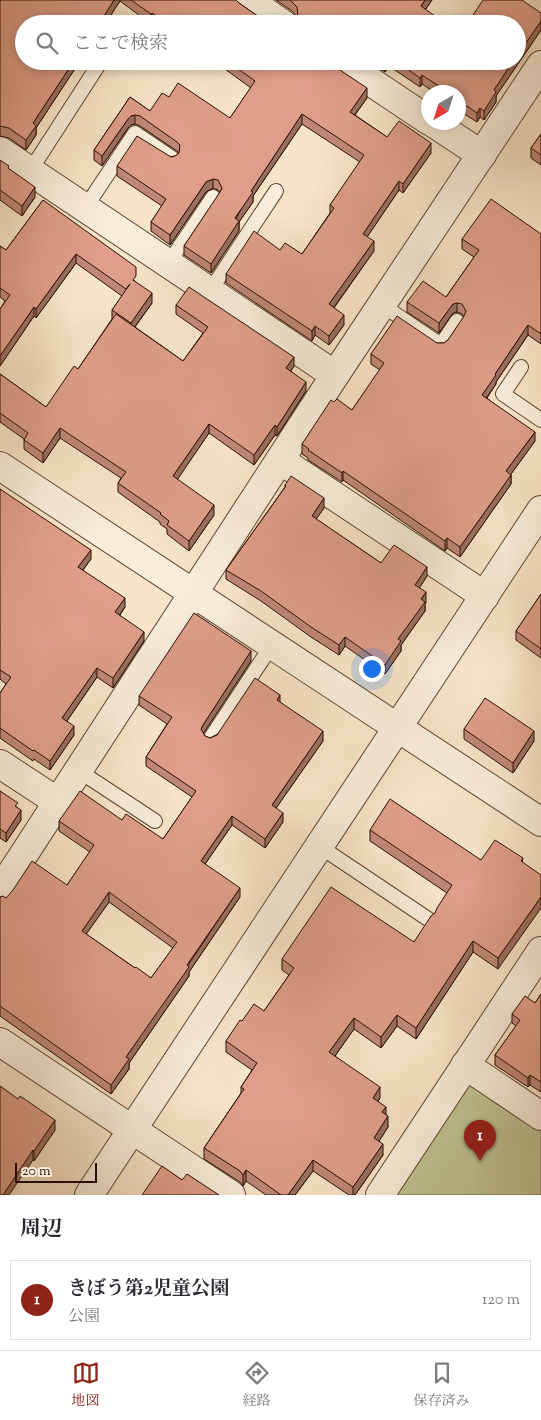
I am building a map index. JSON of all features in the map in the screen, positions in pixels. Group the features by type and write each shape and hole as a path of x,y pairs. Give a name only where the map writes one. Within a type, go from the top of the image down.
{"street":[{"path":"248,0 270,15"},
{"path":"0,891 335,375 541,65"},
{"path":"353,70 421,115"},
{"path":"444,130 482,155"},
{"path":"0,151 335,375"},
{"path":"280,460 485,596"},
{"path":"0,466 541,822"},
{"path":"89,1195 541,510"},
{"path":"0,764 58,802"},
{"path":"380,1195 541,951"},
{"path":"0,1042 231,1195"},
{"path":"465,1065 541,1116"}],"lane":[{"path":"30,171 95,70"},
{"path":"85,208 134,133 172,158"},
{"path":"210,291 276,191"},
{"path":"168,264 213,197"},
{"path":"382,305 440,345 457,321"},
{"path":"521,367 503,394 541,420"},
{"path":"210,739 272,645"},
{"path":"79,771 155,821"},
{"path":"320,846 428,919"}],"green space":[{"path":"472,1081 541,1126 541,1195 397,1195"}],"building":[{"path":"0,0 114,0 105,15 15,15 15,70 68,70 33,123 36,126 26,140 9,128 0,126"},
{"path":"131,0 236,0 256,15 155,15 152,13"},
{"path":"290,0 425,0 421,6 434,15 298,15 297,7"},
{"path":"483,0 522,0 541,13 541,21 526,43 526,15 473,15"},
{"path":"240,70 340,70 367,88 350,112 387,137 399,121 431,143 403,184 399,181 363,234 374,241 329,304 344,315 329,336 315,326 312,331 226,274 254,231 280,250 285,243 302,254 334,208 330,205 364,155 302,114 251,191 253,192 235,218 239,221 211,264 184,246 220,192 222,188 218,180 213,179 206,182 170,235 151,222 166,199 117,166 137,136 171,157 179,153 180,145 140,116 135,115 128,119 102,156 94,150 130,97 150,111 162,93 169,97 178,83 230,118 255,81"},
{"path":"409,70 507,70 494,90 496,92 484,111 480,108 477,113 466,105 466,85 437,85 422,75 420,78"},
{"path":"541,134 541,155 531,148"},
{"path":"0,160 35,187 22,206 0,190"},
{"path":"491,199 541,234 541,334 528,325 482,395 535,432 506,471 511,475 460,547 447,538 445,541 343,471 342,473 308,450 302,444 331,400 334,402 337,399 352,410 384,363 371,354 397,316 437,343 444,343 448,340 466,311 462,304 453,304 439,323 407,302 423,281 446,297 479,250 462,239"},
{"path":"43,200 136,267 136,276 133,280 152,293 131,323 112,310 130,284 126,289 76,254 36,309 34,307 0,356 0,309 10,295 0,288 0,246 6,250"},
{"path":"189,287 294,357 286,368 306,382 277,427 275,425 254,455 209,424 173,476 214,505 189,541 167,525 169,521 161,513 118,483 126,472 60,428 43,453 24,440 28,433 0,413 0,374 46,407 74,366 78,369 116,314 183,361 208,327 176,305"},
{"path":"291,476 324,498 312,516 381,563 394,545 427,567 415,585 426,592 421,599 425,602 398,639 401,641 385,665 345,637 339,645 261,591 226,570 286,486"},
{"path":"0,489 91,550 78,567 125,598 115,612 144,632 113,678 97,668 62,718 74,726 50,761 0,728 0,693 11,677 0,670"},
{"path":"541,594 541,649 516,631"},
{"path":"194,613 251,651 203,725 201,729 205,736 210,738 217,735 255,678 280,695 277,700 323,731 272,805 283,813 265,839 232,816 201,861 240,888 187,965 189,967 126,1057 129,1059 111,1085 0,1006 0,897 6,898 32,861 67,885 94,845 59,821 80,791 122,820 126,814 163,839 196,791 146,757 172,717 139,696","holes":["109,892 177,942 151,978 82,931"]},
{"path":"485,698 534,731 513,763 464,729"},
{"path":"0,791 18,803 15,806 21,810 6,833 0,829"},
{"path":"390,799 481,860 495,840 523,858 521,861 541,875 541,897 498,958 473,941 416,1028 397,1015 381,1037 354,1018 329,1052 380,1087 373,1098 386,1107 382,1112 388,1116 374,1138 383,1144 353,1187 313,1160 288,1195 281,1195 246,1170 243,1175 240,1171 204,1148 244,1089 241,1087 257,1063 226,1041 240,1020 242,1021 254,1004 264,1011 294,968 282,959 331,887 414,942 435,913 452,885 370,830"},
{"path":"541,994 541,1082 530,1075 528,1078 495,1055 520,1020 512,1014 525,996 535,1003"},
{"path":"0,1086 18,1099 20,1096 55,1120 3,1195 0,1195"},
{"path":"162,1166 182,1180 187,1174 219,1195 142,1195"}],"place":[{"name":"きぼう第2児童公園","path":"480,1161"}]}
